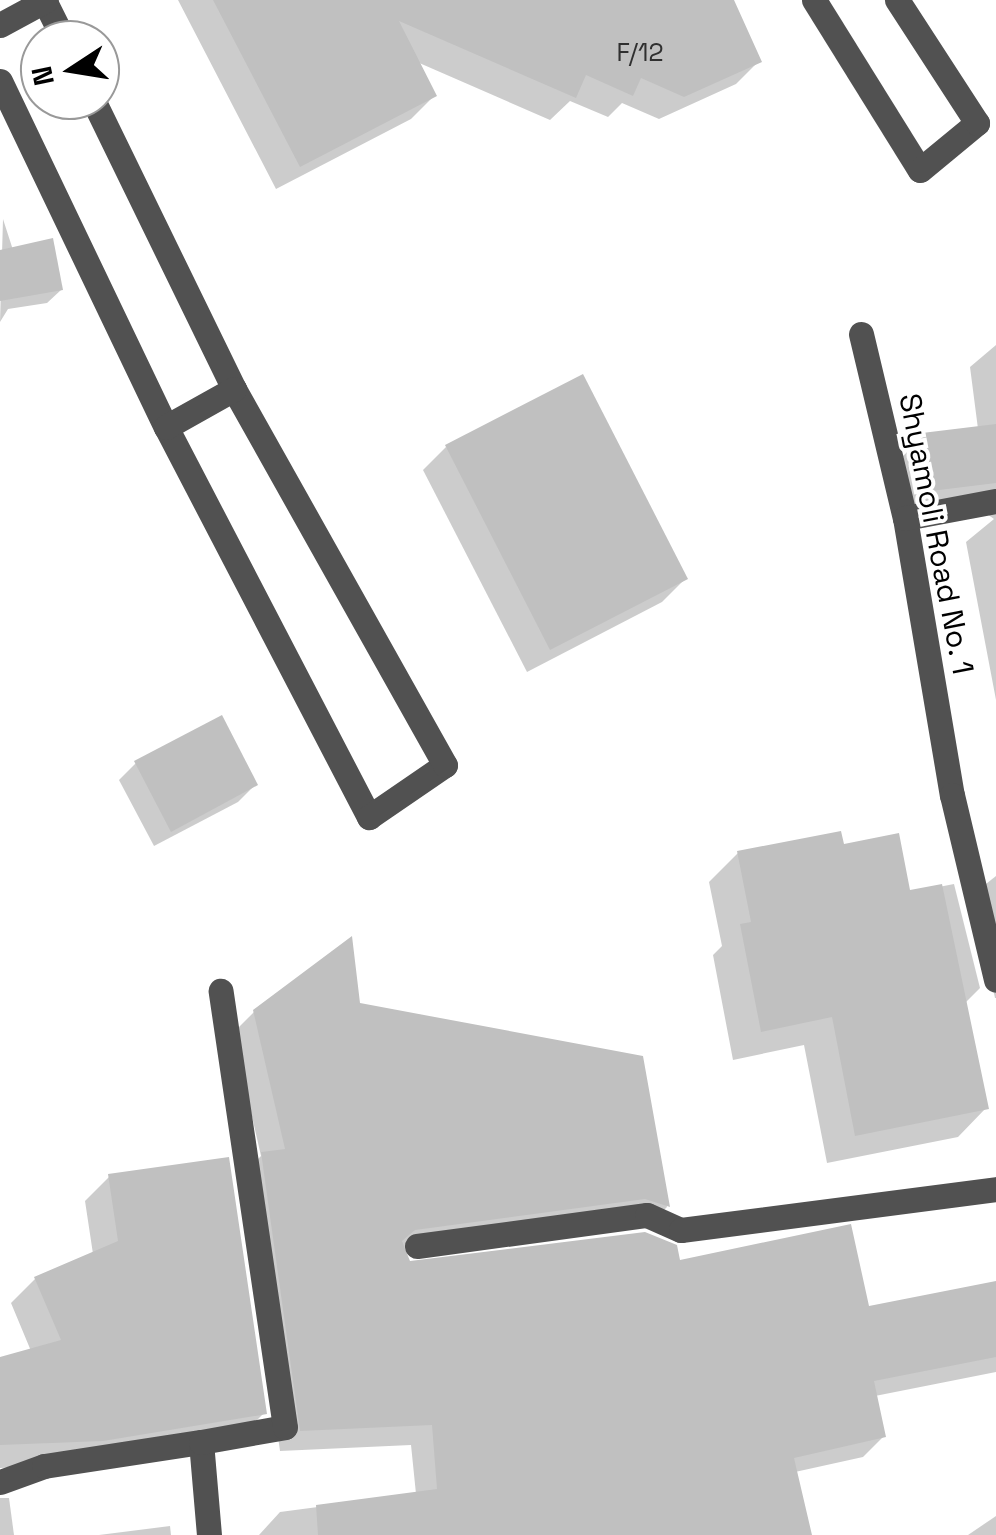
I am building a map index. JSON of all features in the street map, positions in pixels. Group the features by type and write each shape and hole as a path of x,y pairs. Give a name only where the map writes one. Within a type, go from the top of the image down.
{"street":[{"path":"0,25 45,0"},
{"path":"814,0 920,170 977,123 897,0"},
{"path":"0,80 166,427 369,816 445,765 234,389 103,120"},
{"name":"Shyamoli Road No. 1","path":"861,334 905,518 952,795 996,980"},
{"path":"166,427 234,389"},
{"path":"905,518 996,501"},
{"path":"0,1482 44,1466 284,1426 221,990"},
{"path":"418,1246 647,1215 680,1230 996,1190"},
{"path":"201,1442 209,1535"}],"building":[{"path":"213,0 734,0 762,62 684,97 641,78 633,96 586,75 576,98 399,21 437,96 300,167"},
{"path":"53,238 63,290 0,301 0,250"},
{"path":"583,374 688,579 550,650 445,445"},
{"path":"996,424 996,483 931,491 922,433"},
{"path":"222,715 258,785 171,832 134,761"},
{"path":"841,831 844,844 899,833 910,890 942,884 989,1109 855,1136 832,1017 761,1032 740,924 751,922 737,851"},
{"path":"352,936 360,1003 643,1056 670,1207 645,1199 415,1230 402,1241 410,1261 645,1232 677,1245 680,1260 851,1224 869,1306 996,1281 996,1357 874,1381 886,1437 794,1458 812,1535 318,1535 316,1505 437,1489 432,1425 300,1431 261,1152 285,1149 253,1010"},
{"path":"229,1157 267,1414 103,1441 0,1445 0,1357 61,1340 34,1277 118,1241 108,1174"}]}
